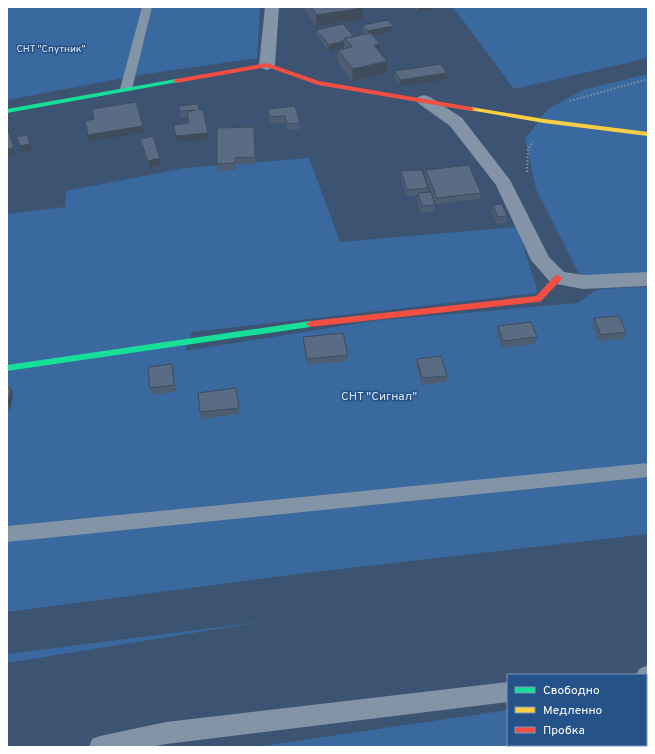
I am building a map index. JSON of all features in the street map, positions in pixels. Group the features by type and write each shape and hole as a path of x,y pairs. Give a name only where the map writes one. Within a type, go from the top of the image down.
{"street":[{"path":"267,64 272,7"},
{"path":"7,111 267,64 318,83 544,121 648,134"},
{"path":"424,100 456,122 504,184 541,260 558,278 583,282 648,279"},
{"path":"7,368 213,337 348,319 538,299 558,278"}],"lane":[{"path":"126,89 147,7"},
{"path":"7,534 648,470"},
{"path":"100,747 166,733 507,692"}],"path":[{"path":"526,177 528,150 544,121 571,100 648,79"}],"green space":[{"name":"СНТ \"Спутник\"","path":"7,7 260,7 257,58 139,75 7,100"},
{"path":"453,7 648,7 648,58 514,89"},
{"path":"648,74 648,277 583,282 536,189 525,139 548,109 583,90"},
{"name":"СНТ \"Сигнал\"","path":"309,158 340,242 517,227 537,293 192,332 185,351 372,321 577,303 598,289 648,287 648,534 305,573 7,612 7,214 65,207 66,191 185,168"},
{"path":"267,621 7,663 7,654"},
{"path":"648,689 648,747 255,747 507,710 507,746 647,746"}],"building":[{"path":"311,7 363,7 363,8 316,15"},
{"path":"388,20 393,26 368,31 363,25"},
{"path":"343,24 354,37 345,38 344,41 329,45 316,30"},
{"path":"371,33 380,44 374,45 387,61 353,69 338,50 352,47 345,38"},
{"path":"441,64 447,73 400,80 395,71"},
{"path":"136,102 143,126 88,135 85,121 94,119 92,109"},
{"path":"198,104 199,110 203,110 208,133 176,136 173,125 189,123 187,112 196,110 179,111 179,106"},
{"path":"295,106 300,123 287,124 285,116 270,117 268,109"},
{"path":"7,127 14,148 7,149"},
{"path":"254,127 255,157 235,158 235,163 217,164 217,128"},
{"path":"27,135 30,144 20,146 17,137"},
{"path":"153,136 160,158 148,161 140,139"},
{"path":"469,165 481,193 437,198 426,170"},
{"path":"422,170 428,188 407,190 401,171"},
{"path":"431,192 435,205 422,206 418,193"},
{"path":"502,204 507,216 498,217 493,205"},
{"path":"619,316 626,332 601,335 594,318"},
{"path":"531,322 537,337 503,341 498,326"},
{"path":"343,333 348,355 307,359 303,337"},
{"path":"441,356 447,376 422,378 417,359"},
{"path":"172,364 174,385 150,388 148,367"},
{"path":"7,388 11,388 8,404 7,404"},
{"path":"236,388 239,408 200,412 198,393"}],"traffic: fast":[{"path":"7,111 176,81"},
{"path":"7,368 310,324"}],"traffic: slow":[{"path":"471,109 544,121 648,134"}],"traffic: jam":[{"path":"176,81 267,65 318,83 471,109"},
{"path":"310,324 538,299 558,278"}]}
